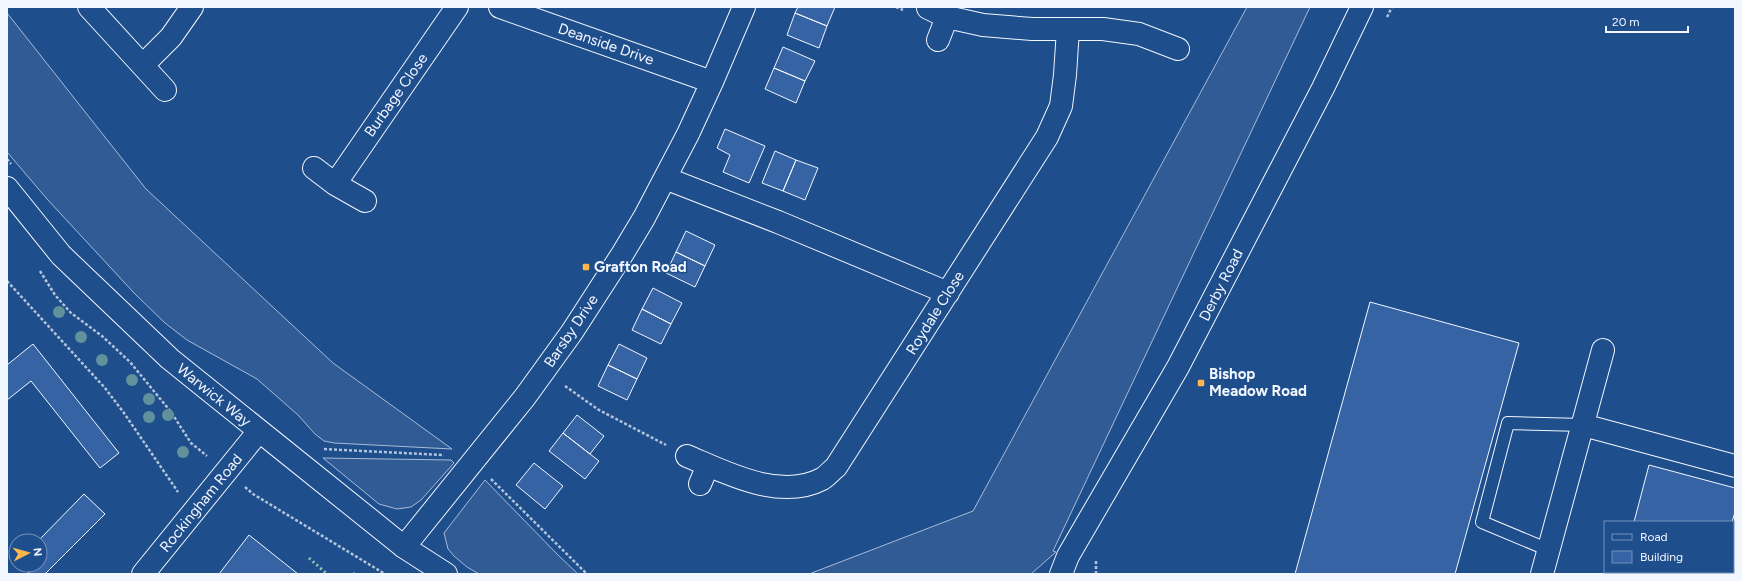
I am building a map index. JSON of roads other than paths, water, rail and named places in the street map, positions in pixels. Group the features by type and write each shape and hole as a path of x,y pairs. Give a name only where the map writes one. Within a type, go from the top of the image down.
{"main road":[{"path":"89,7 165,90"},
{"path":"142,65 171,37 192,7"},
{"name":"Burbage Close","path":"335,184 457,7"},
{"name":"Deanside Drive","path":"500,7 712,82"},
{"name":"Barsby Drive","path":"404,547 543,372 619,259 665,178 712,82 744,7"},
{"name":"Derby Road","path":"1046,574 1064,565 1178,367 1323,88 1362,7"},
{"path":"938,40 937,13 983,25 1103,29 1138,34 1178,49"},
{"name":"Roydale Close","path":"687,456 704,475 783,488 800,486 823,478 836,467 1047,137 1061,106 1065,76 1068,29"},
{"path":"314,168 335,184 365,200"},
{"path":"665,178 833,244 948,293"},
{"name":"Warwick Way","path":"7,188 61,255 170,359 433,571"},
{"path":"1542,574 1603,350"},
{"path":"1583,425 1735,466"},
{"name":"Rockingham Road","path":"142,574 258,431"}],"lane":[{"path":"1549,550 1482,522 1508,424 1583,425"}],"place":[{"name":"Grafton Road","path":"586,267"},
{"name":"Bishop Meadow Road","path":"1201,383"}]}
